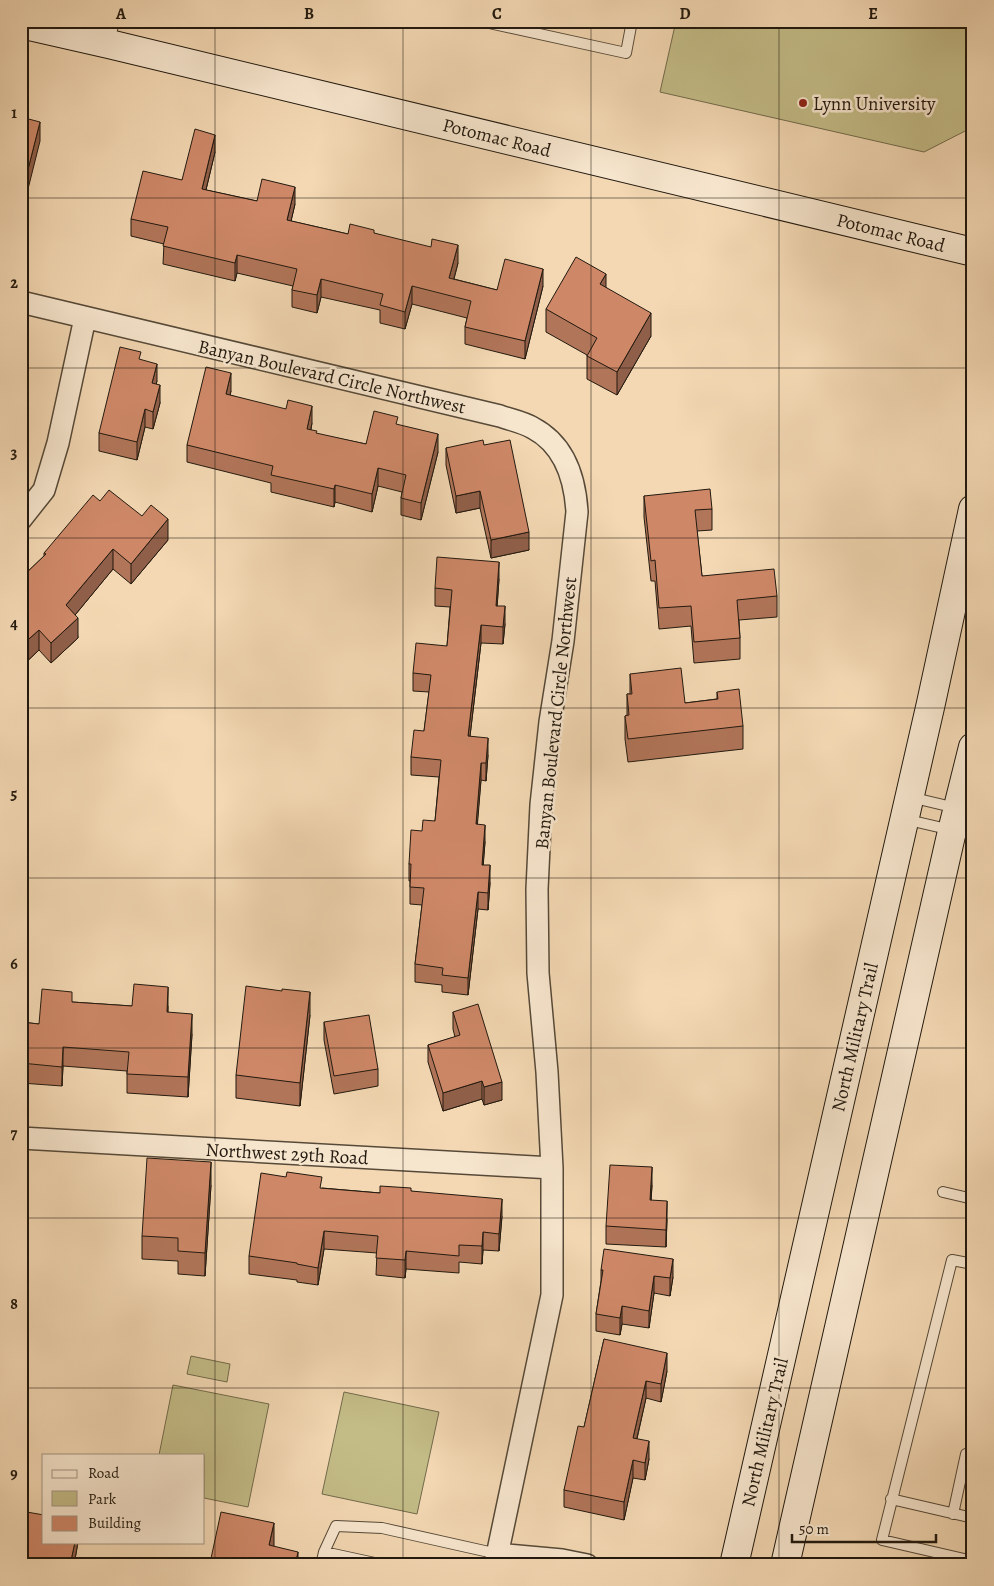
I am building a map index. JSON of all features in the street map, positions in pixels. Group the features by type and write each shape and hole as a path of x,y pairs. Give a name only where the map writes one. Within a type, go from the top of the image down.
{"main road":[{"name":"Potomac Road","path":"21,24 79,33 112,33 973,252"},
{"name":"North Military Trail","path":"734,1565 931,703 973,510"},
{"path":"785,1565 964,821 973,747"}],"street":[{"name":"Banyan Boulevard Circle Northwest","path":"21,302 500,416 532,427 549,439 564,458 571,472 576,492 577,512 546,760 538,889 538,973 548,1072 552,1168 552,1295 497,1559"},
{"path":"21,519 44,490 58,444 85,318"},
{"name":"Northwest 29th Road","path":"21,1138 552,1168"},
{"path":"497,1559 562,1560 587,1565"}],"lane":[{"path":"480,21 626,52 632,21"},
{"path":"906,808 964,821"},
{"path":"906,808 964,821"},
{"path":"943,1192 973,1199"},
{"path":"973,1264 952,1260 882,1540 973,1561"},
{"path":"954,1514 966,1454"},
{"path":"892,1499 973,1518"},
{"path":"320,1565 336,1526 382,1528 497,1559"},
{"path":"324,1552 384,1565"}],"green space":[{"path":"676,21 973,21 973,127 924,152 660,92"},
{"path":"191,1356 230,1364 227,1382 187,1374"},
{"path":"173,1385 269,1404 248,1507 205,1498 205,1454 159,1454"},
{"path":"344,1392 439,1412 417,1514 322,1494"}],"building":[{"path":"21,117 40,122 21,197"},
{"path":"195,129 215,135 202,189 257,201 262,179 295,187 287,220 348,234 350,224 374,230 374,233 431,247 432,239 458,245 449,278 497,290 505,259 543,269 525,341 465,327 471,301 412,286 405,312 380,305 383,294 321,279 317,295 292,290 297,269 237,255 235,263 163,246 168,227 131,219 143,171 182,180"},
{"path":"576,257 606,274 600,284 651,313 617,372 587,356 597,338 546,309"},
{"path":"120,347 141,352 139,359 157,364 152,383 160,385 153,412 145,409 137,442 99,433"},
{"path":"21,354 28,356 21,385"},
{"path":"206,367 231,373 226,394 286,409 288,400 312,406 307,429 317,431 316,433 366,444 374,411 398,417 396,424 438,434 421,503 401,498 406,475 378,468 372,494 335,485 334,489 271,475 273,466 187,445"},
{"path":"483,440 484,445 510,440 529,532 491,540 480,491 456,496 446,448"},
{"path":"710,489 712,509 695,510 702,576 774,569 777,596 737,600 740,638 694,642 691,606 659,608 655,560 651,561 644,496"},
{"path":"109,490 142,516 151,505 168,519 131,564 113,549 66,605 78,618 51,643 39,630 21,646 21,578 46,554 44,553 93,495 100,501"},
{"path":"437,557 499,562 496,606 505,606 503,627 481,625 468,736 488,738 486,763 481,763 476,824 485,825 482,865 490,865 488,893 478,892 468,978 442,975 443,968 415,964 424,888 410,887 411,830 422,831 423,820 435,821 441,760 411,757 414,730 424,731 431,675 413,673 416,643 447,646 452,590 435,588"},
{"path":"681,668 685,703 718,699 717,692 739,689 743,726 628,739 625,716 629,715 627,694 632,694 630,674"},
{"path":"134,984 168,987 167,1012 192,1014 188,1077 127,1074 129,1052 63,1047 62,1067 21,1063 21,1022 39,1024 42,989 72,992 72,1002 132,1006"},
{"path":"246,986 282,991 282,989 310,992 300,1083 236,1075"},
{"path":"478,1004 502,1082 484,1087 482,1081 443,1093 428,1045 460,1035 453,1012"},
{"path":"369,1015 378,1069 334,1076 324,1022"},
{"path":"147,1158 211,1162 205,1253 178,1251 178,1238 142,1236"},
{"path":"610,1165 652,1167 650,1200 667,1201 666,1230 606,1226"},
{"path":"287,1172 322,1177 320,1188 380,1193 380,1186 411,1188 411,1191 502,1199 499,1234 483,1232 482,1246 459,1245 459,1256 406,1251 405,1260 376,1258 378,1236 324,1231 318,1268 249,1256 261,1173 286,1177"},
{"path":"604,1249 673,1259 670,1278 654,1276 649,1311 622,1306 620,1318 596,1314 603,1270 601,1270"},
{"path":"604,1339 667,1353 661,1384 646,1381 633,1438 649,1441 645,1463 633,1460 624,1502 564,1490 578,1426 584,1427"},
{"path":"21,1511 42,1515 42,1544 75,1544 70,1565 41,1565 21,1561"},
{"path":"221,1512 274,1523 269,1545 298,1552 295,1565 201,1565 202,1562 210,1563"}],"place":[{"name":"Lynn University","path":"803,103"}]}
